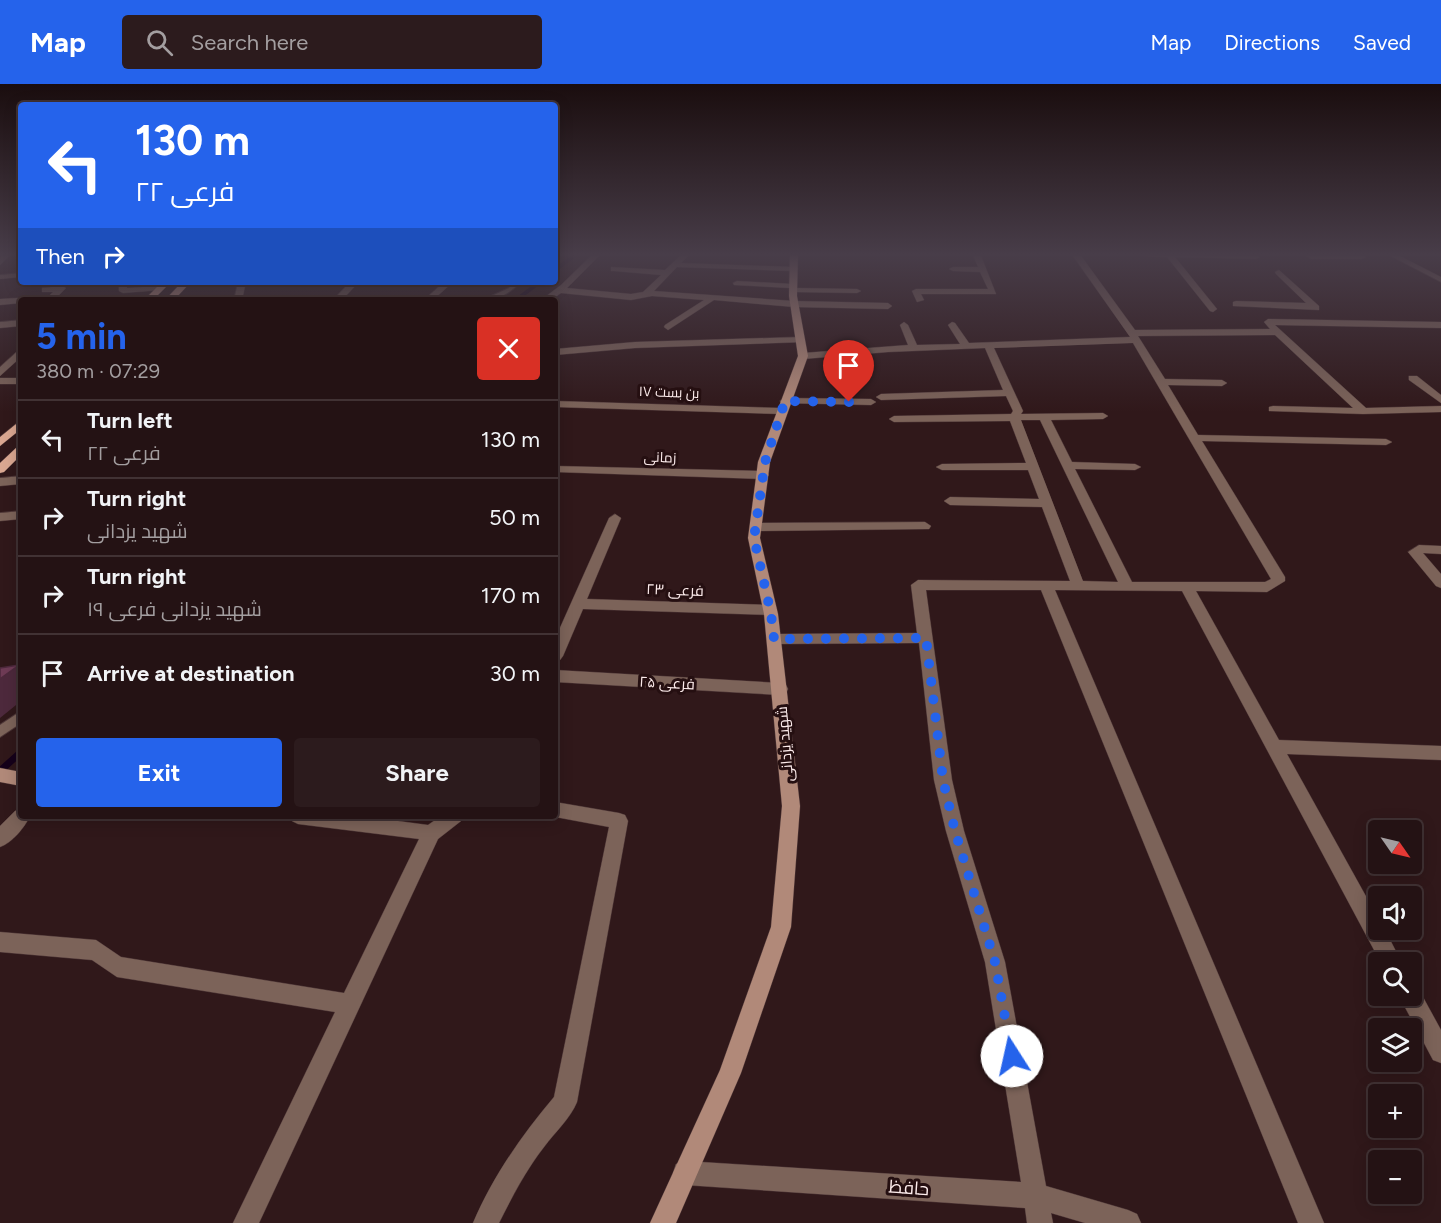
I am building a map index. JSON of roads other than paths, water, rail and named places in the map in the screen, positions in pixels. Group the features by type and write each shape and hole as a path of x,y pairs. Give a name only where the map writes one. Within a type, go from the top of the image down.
{"main road":[{"path":"0,443 18,426"},
{"path":"0,470 18,452"}],"street":[{"path":"668,327 699,306"},
{"path":"797,306 802,348"},
{"path":"1040,1223 995,962 955,831 943,780 918,585 1268,587 1278,581 1278,576 1196,438 1112,306"},
{"path":"1314,306 1330,322"},
{"path":"1,325 9,316"},
{"path":"1363,411 1268,322 1441,324"},
{"path":"1,325 18,323"},
{"path":"904,325 914,348"},
{"path":"952,325 966,345"},
{"path":"558,352 635,345 914,348 1277,332"},
{"path":"988,345 1018,411 1014,417"},
{"name":"شهید یزدانی","path":"663,1223 730,1073 781,927 791,806 770,610 754,538 765,462 802,348"},
{"path":"0,372 18,354"},
{"path":"1413,378 1441,400"},
{"path":"0,381 18,381"},
{"path":"1160,382 1222,383"},
{"name":"بن بست ۱۷","path":"558,404 783,406 1010,393"},
{"path":"1273,409 1363,411 1441,409"},
{"path":"894,419 1103,416"},
{"path":"1014,417 1078,585"},
{"path":"1044,417 1127,586"},
{"path":"1196,438 1386,442"},
{"path":"1068,465 1135,467"},
{"path":"942,467 1033,466"},
{"name":"زمانی","path":"558,469 763,475"},
{"path":"0,482 18,480"},
{"path":"950,501 1047,503"},
{"path":"0,517 18,515"},
{"path":"558,646 579,604 615,518"},
{"path":"756,527 925,526"},
{"path":"1441,550 1419,549 1415,552 1441,583"},
{"path":"1046,586 1311,1223"},
{"path":"1187,587 1386,952"},
{"name":"فرعی ۲۳","path":"579,604 770,610"},
{"path":"774,639 926,638"},
{"name":"فرعی ۲۵","path":"558,676 780,689"},
{"path":"1275,747 1441,753"},
{"path":"486,1223 505,1185 534,1140 565,1102 619,821 558,811"},
{"path":"0,839 18,819"},
{"path":"323,819 431,832"},
{"path":"246,1223 431,832 450,819"},
{"path":"0,942 96,950 117,967 349,1004"},
{"path":"1416,1006 1441,1052"},
{"name":"حافظ","path":"685,1173 1037,1196 1128,1223"}],"lane":[{"path":"0,732 18,718"}],"waterway":[{"path":"0,771 18,755"}]}
